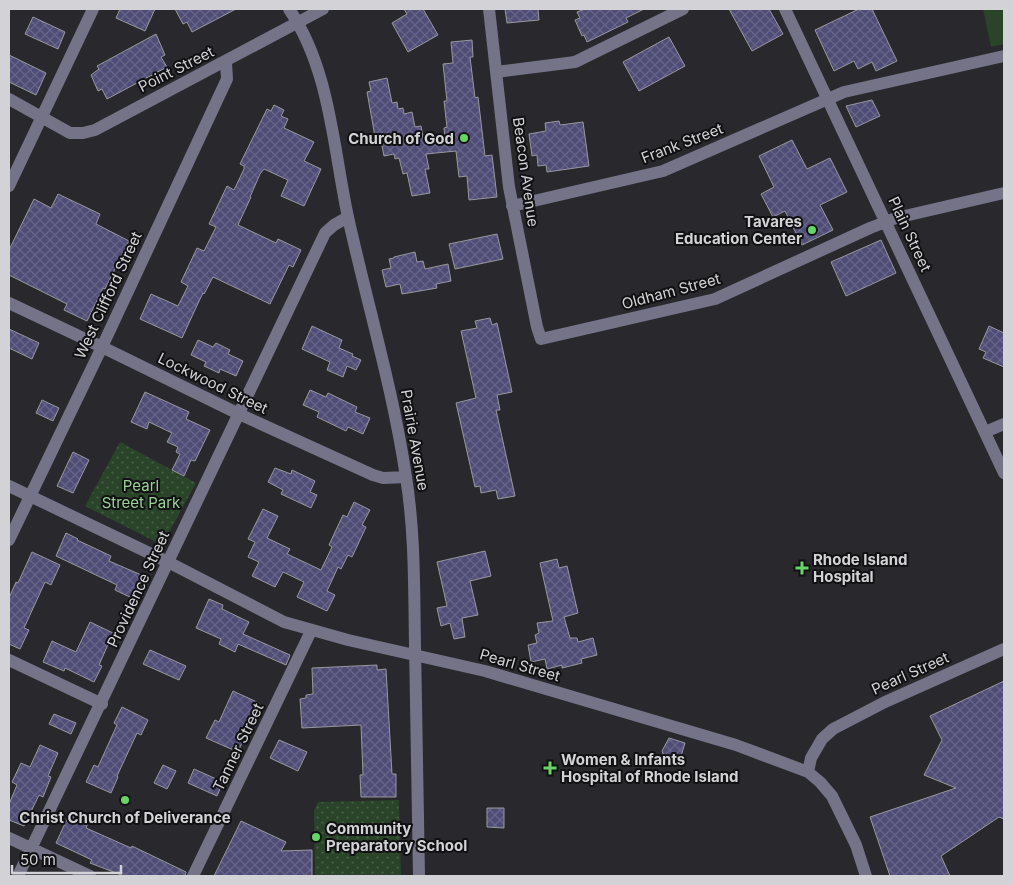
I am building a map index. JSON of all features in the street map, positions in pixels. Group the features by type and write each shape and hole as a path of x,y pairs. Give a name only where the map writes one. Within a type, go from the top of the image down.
{"street":[{"path":"9,186 93,9"},
{"name":"Prairie Avenue","path":"289,9 298,21 313,54 324,91 348,217 394,413 406,477 414,554 419,876"},
{"name":"Point Street","path":"9,99 70,133 83,133 95,130 323,9"},
{"name":"Beacon Avenue","path":"489,9 512,206 541,339"},
{"path":"496,72 575,62 683,9"},
{"name":"Plain Street","path":"785,9 1004,473"},
{"name":"Frank Street","path":"512,206 663,171 844,92 1004,56"},
{"name":"West Clifford Street","path":"9,540 102,347 227,79 226,62"},
{"name":"Oldham Street","path":"541,339 714,299 896,218 1004,193"},
{"name":"Providence Street","path":"18,876 102,704 325,233 348,217"},
{"name":"Lockwood Street","path":"9,303 239,414 373,475 383,478 406,477"},
{"path":"986,432 1004,424"},
{"name":"Pearl Street","path":"9,486 168,562 284,622 311,631 485,671 727,742 808,772 811,758 822,739 833,729 885,702 1004,649"},
{"name":"Tanner Street","path":"193,876 311,631"},
{"path":"9,660 102,704"},
{"path":"808,772 832,796 856,845 866,876"},
{"path":"9,838 90,876"}],"green space":[{"path":"983,9 1004,9 1004,44 991,47"},
{"name":"Pearl Street Park","path":"120,442 196,483 162,545 85,506"},
{"path":"399,800 401,876 315,876 314,811 318,802"}],"building":[{"path":"120,9 155,9 145,31 116,18"},
{"path":"175,9 236,9 192,32 187,22 183,24"},
{"path":"404,9 423,9 438,35 408,52 392,23 407,14"},
{"path":"505,9 538,9 539,20 507,23"},
{"path":"585,9 644,9 626,18 628,22 587,42 584,35 582,36 575,20 580,18 577,12"},
{"path":"729,9 769,9 783,34 752,51"},
{"path":"859,9 872,9 897,61 876,71 872,62 858,69 854,61 834,71 815,30"},
{"path":"33,17 65,32 58,49 25,34"},
{"path":"156,34 165,55 161,57 167,67 107,99 102,89 98,91 91,75 99,69 97,66"},
{"path":"669,37 685,66 639,91 623,62"},
{"path":"472,40 473,57 470,57 475,98 478,97 485,156 492,155 497,197 469,200 467,176 459,177 456,151 426,154 429,169 425,169 430,193 412,196 407,173 403,174 399,158 395,159 394,154 384,156 381,141 376,142 367,92 371,91 369,82 387,78 392,103 397,102 398,109 403,108 404,114 412,112 415,127 421,126 424,142 445,137 444,128 447,127 444,101 447,101 443,64 453,63 451,42"},
{"path":"9,55 46,73 36,95 9,82"},
{"path":"872,100 880,116 856,127 846,106"},
{"path":"274,105 284,110 281,116 288,119 284,128 314,142 304,161 321,169 304,206 281,196 288,180 264,169 260,174 238,225 276,243 278,239 301,250 293,267 289,265 270,304 213,277 203,293 182,338 140,319 151,294 178,306 188,286 181,282 197,248 204,251 216,227 209,224 227,186 234,190 244,169 244,166 240,164 267,109 271,111"},
{"path":"559,121 560,125 583,122 589,166 547,172 546,165 538,166 537,155 532,156 529,134 546,131 545,123"},
{"path":"792,140 807,169 830,158 847,192 820,205 833,230 802,245 785,211 773,217 761,194 774,187 759,156"},
{"path":"58,194 100,214 96,224 129,241 87,321 64,310 67,304 9,275 9,250 34,199 51,208"},
{"path":"497,234 503,259 455,269 449,244"},
{"path":"881,240 896,273 846,296 831,262"},
{"path":"415,252 417,262 423,261 425,269 448,264 451,281 436,284 437,288 402,294 400,284 386,287 382,270 391,268 389,259"},
{"path":"490,318 492,325 497,323 512,392 497,395 500,410 496,410 515,496 498,499 496,490 481,493 480,486 475,487 456,403 476,398 461,331 477,328 475,321"},
{"path":"312,326 342,340 339,348 361,360 356,370 347,366 343,377 327,370 330,362 302,349"},
{"path":"989,326 1004,333 1004,367 983,358 986,352 979,349"},
{"path":"9,329 39,343 32,359 9,348"},
{"path":"198,340 213,347 216,343 230,350 228,354 243,361 236,376 220,369 219,373 204,366 206,362 191,355"},
{"path":"310,390 326,397 328,393 357,407 355,412 370,418 363,434 348,427 346,431 317,417 319,412 303,405"},
{"path":"145,392 189,412 186,419 210,430 195,461 191,460 184,476 172,470 180,454 176,452 178,447 167,442 172,433 149,422 147,429 131,422"},
{"path":"42,400 59,408 53,421 36,413"},
{"path":"73,452 89,460 73,493 57,486"},
{"path":"275,468 291,474 292,470 315,481 310,492 317,495 311,508 281,494 283,490 268,482"},
{"path":"354,502 370,510 362,525 366,527 352,557 348,555 341,569 338,567 327,591 335,595 327,611 297,597 304,582 283,572 275,587 252,576 259,562 248,557 255,542 248,539 263,509 278,516 267,538 290,549 287,554 321,570 332,547 329,545 343,515 347,517"},
{"path":"66,533 111,556 109,561 146,577 136,600 115,590 117,585 56,556"},
{"path":"485,551 491,576 470,581 478,615 462,618 465,637 454,639 450,623 441,626 437,608 447,606 437,562"},
{"path":"32,552 60,565 51,585 45,582 24,628 29,630 20,649 9,644 9,598"},
{"path":"557,559 559,568 567,566 578,613 564,617 570,638 577,638 578,642 593,638 597,655 581,659 582,663 562,668 562,665 547,669 545,659 531,662 528,645 537,643 535,635 539,633 537,623 553,621 540,563"},
{"path":"209,599 223,605 222,609 249,622 243,634 290,655 286,665 238,644 235,652 219,644 221,639 196,628"},
{"path":"90,622 113,633 99,665 102,666 94,682 65,668 64,671 43,662 52,641 76,652"},
{"path":"150,650 186,666 179,680 143,664"},
{"path":"377,665 377,670 386,669 392,774 396,774 396,797 361,797 360,775 363,775 361,725 302,728 300,699 306,698 306,695 313,694 312,668"},
{"path":"1004,681 1004,819 999,817 941,856 950,876 890,876 870,817 956,788 924,775 942,740 930,716"},
{"path":"233,691 259,703 238,752 206,738 215,720 219,722"},
{"path":"122,707 148,720 141,735 137,733 111,793 86,782 94,765 98,767 117,725 114,723"},
{"path":"54,714 76,723 71,734 49,724"},
{"path":"669,738 685,743 678,766 661,760 662,751"},
{"path":"279,740 307,752 298,771 270,758"},
{"path":"40,745 58,753 48,776 51,777 43,797 39,795 24,826 9,820 9,804 17,785 12,782 21,763 30,767"},
{"path":"163,765 176,771 167,789 154,783"},
{"path":"194,769 223,782 217,796 188,783"},
{"path":"487,808 504,808 504,828 487,827"},
{"path":"69,815 88,823 86,828 131,848 132,846 186,872 185,876 124,876 90,863 92,860 56,843"},
{"path":"241,821 286,842 281,851 312,850 312,876 214,876"}],"place":[{"name":"Church of God","path":"464,138"},
{"name":"Tavares Education Center","path":"812,230"},
{"name":"Rhode Island Hospital","path":"802,568"},
{"name":"Women & Infants Hospital of Rhode Island","path":"550,768"},
{"name":"Christ Church of Deliverance","path":"125,800"},
{"name":"Community Preparatory School","path":"316,837"}]}
